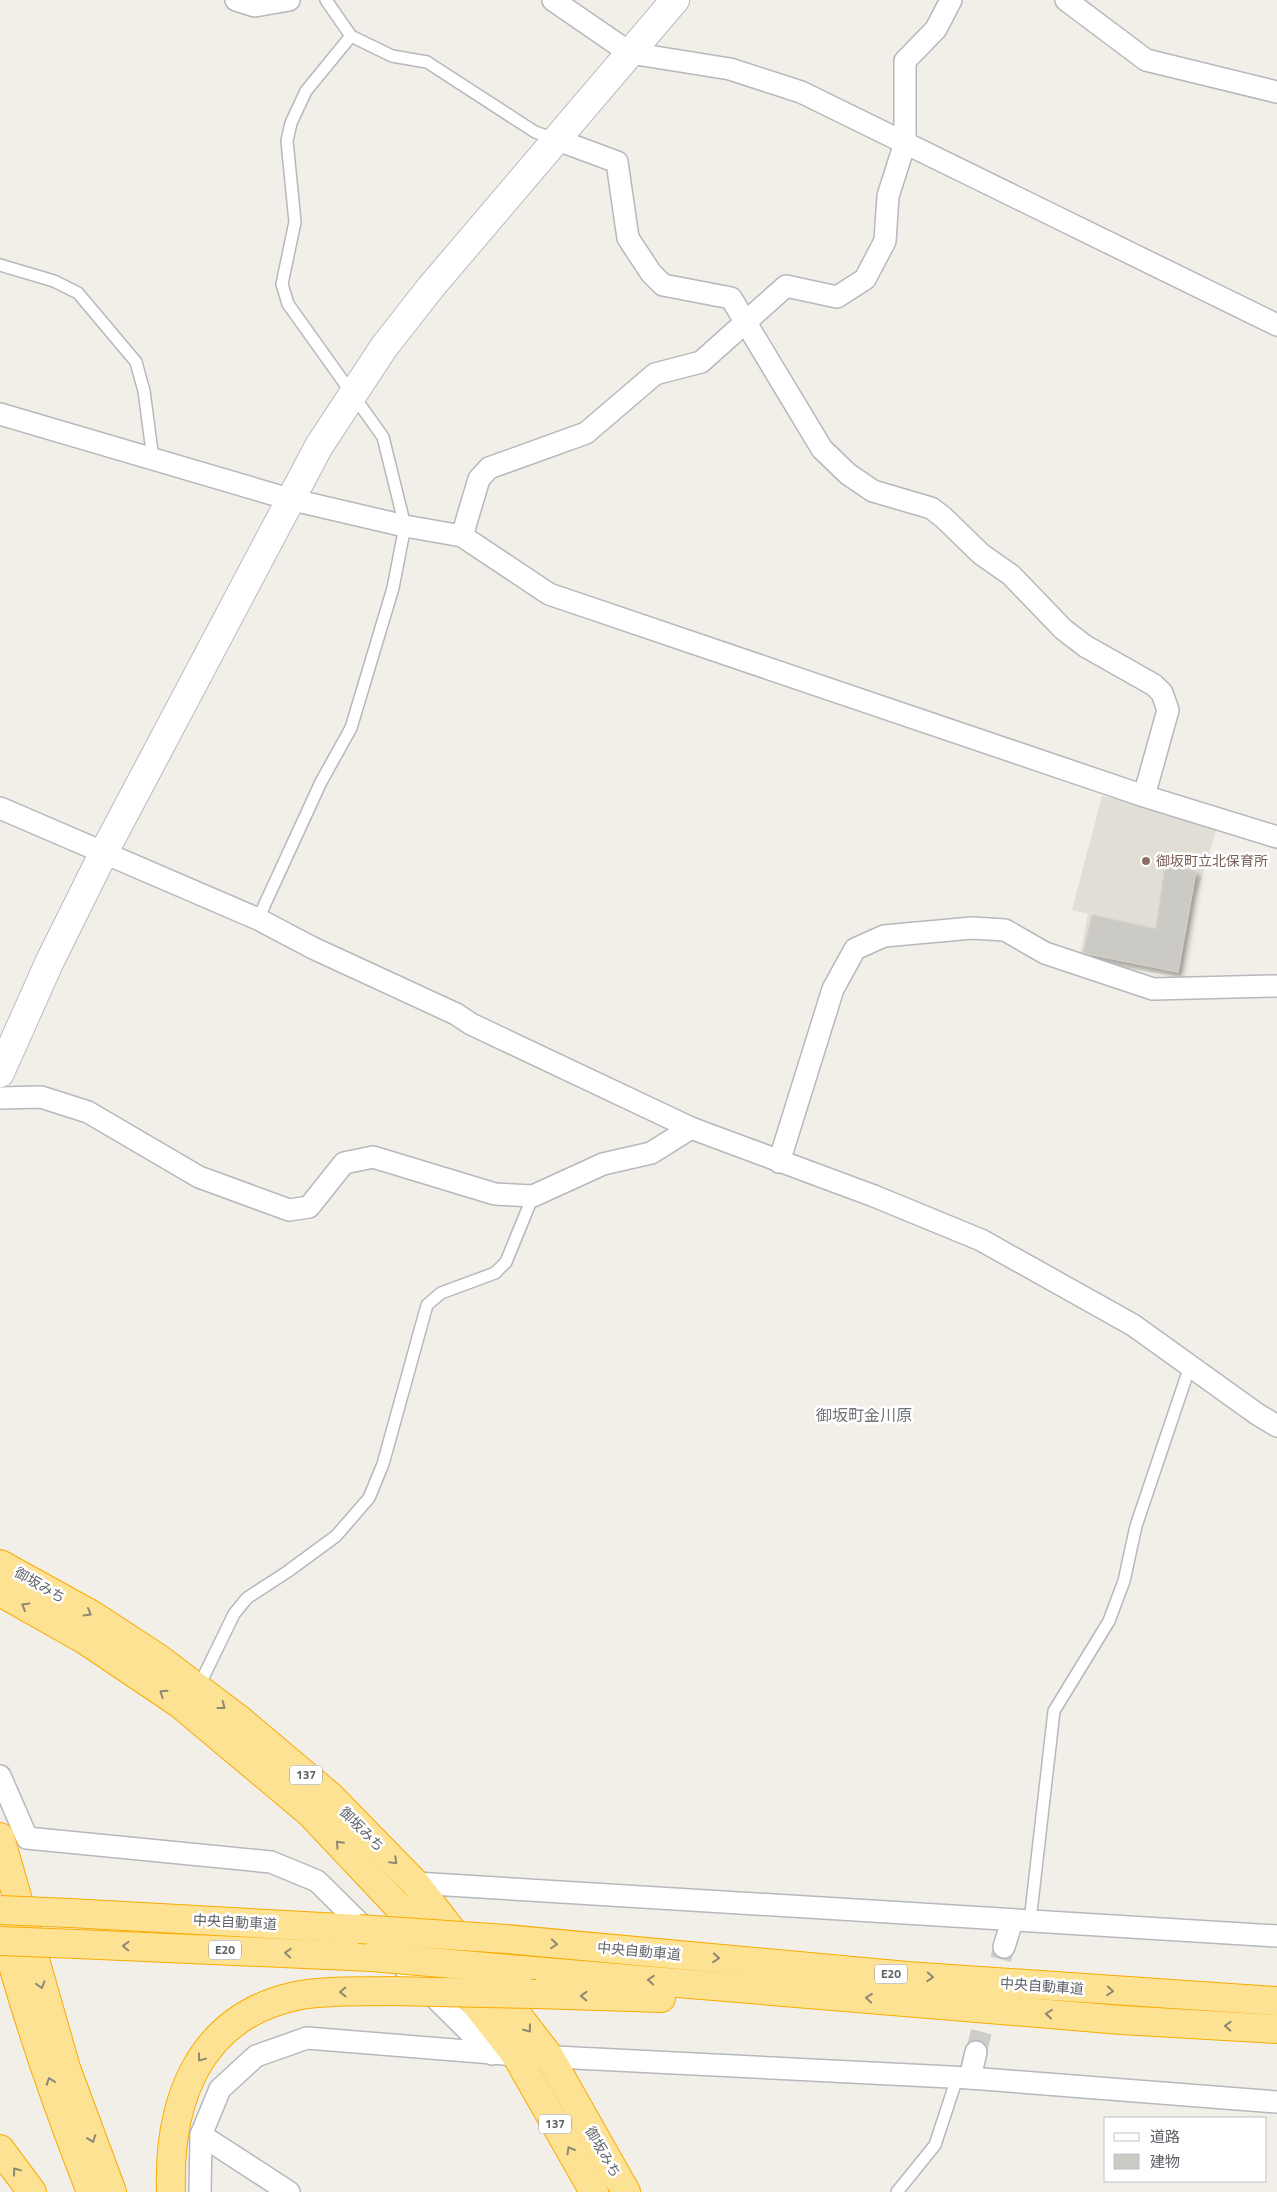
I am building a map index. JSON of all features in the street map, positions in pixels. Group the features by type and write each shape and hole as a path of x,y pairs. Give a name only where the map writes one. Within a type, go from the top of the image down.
{"highway":[{"name":"御坂みち","path":"0,1564 94,1616 158,1658 240,1720 330,1796 415,1883 549,2056 626,2192"},
{"name":"御坂みち","path":"0,1592 85,1640 180,1704 310,1813 408,1917 504,2055 594,2192"},
{"path":"0,1837 66,2068 112,2192"},
{"path":"0,1894 67,1905"},
{"name":"中央自動車道","path":"0,1910 67,1905 216,1921 506,1939 907,1976 1277,2001"},
{"path":"0,1918 11,1962 46,2070 92,2192"},
{"name":"中央自動車道","path":"0,1941 372,1957 1121,2020 1277,2029"},
{"path":"171,2192 170,2157 174,2124 184,2092 196,2065 212,2043 240,2019 265,2005 297,1996 391,1991 725,2000 752,1988"},
{"path":"0,2149 32,2192"}],"street":[{"path":"236,0 255,6 289,0"},
{"path":"553,0 630,53 739,72 801,92 1277,324"},
{"path":"0,1073 49,963 103,854 289,499 353,392 384,346 431,287 675,0"},
{"path":"462,536 479,479 489,468 586,433 655,374 701,362 786,286 837,298 866,279 885,241 888,196 905,143 905,61 936,29 952,0"},
{"path":"1066,0 1146,60 1277,92"},
{"path":"555,139 617,162 628,238 651,273 663,285 731,298 822,449 848,474 873,491 931,508 943,517 981,554 1011,575 1063,628 1085,646 1154,685 1162,693 1168,710 1144,796"},
{"path":"0,414 289,499 405,526 462,536 548,594 1144,796 1277,837"},
{"path":"0,808 103,854 258,919 313,948 456,1014 471,1024 691,1128 874,1196 981,1240 1133,1325 1257,1414 1277,1426"},
{"path":"779,1162 833,989 855,949 884,936 972,928 1005,930 1045,954 1152,989 1277,986"},
{"path":"0,1098 41,1097 88,1112 199,1177 289,1210 309,1207 344,1162 373,1158 495,1194 533,1196 603,1164 651,1153 691,1128"},
{"path":"0,1776 27,1838 271,1862 317,1881 504,2055"},
{"path":"415,1883 767,1902 1021,1921 1277,1936"},
{"path":"1004,1947 1021,1921"},
{"path":"200,2192 201,2135 220,2089 256,2056 306,2038 504,2055 964,2078 1277,2102"},
{"path":"964,2078 976,2052"},
{"path":"201,2135 289,2192"}],"lane":[{"path":"326,0 351,36 392,56 427,62 535,132 555,139"},
{"path":"258,919 321,782 351,728 394,588 405,526 383,436 288,304 282,284 295,222 287,141 291,124 306,91 351,36"},
{"path":"0,265 54,281 78,293 136,362 144,391 153,459"},
{"path":"198,1688 234,1614 246,1598 288,1572 336,1536 369,1498 383,1464 427,1305 442,1293 495,1273 506,1262 533,1196"},
{"path":"1021,1921 1054,1711 1110,1621 1124,1582 1136,1526 1190,1366"},
{"path":"897,2192 935,2145 964,2078"}],"shaded area":[{"name":"御坂町立北保育所","path":"1102,796 1218,824 1195,899 1181,977 1121,967 1080,955 1088,914 1072,910"}],"building":[{"path":"1165,866 1196,871 1178,972 1083,953 1092,915 1156,929"}],"tunnel":[{"path":"976,2052 1004,1947"}],"place":[{"name":"御坂町立北保育所","path":"1146,861"}],"district":[{"name":"御坂町金川原","path":"864,1415"}]}
